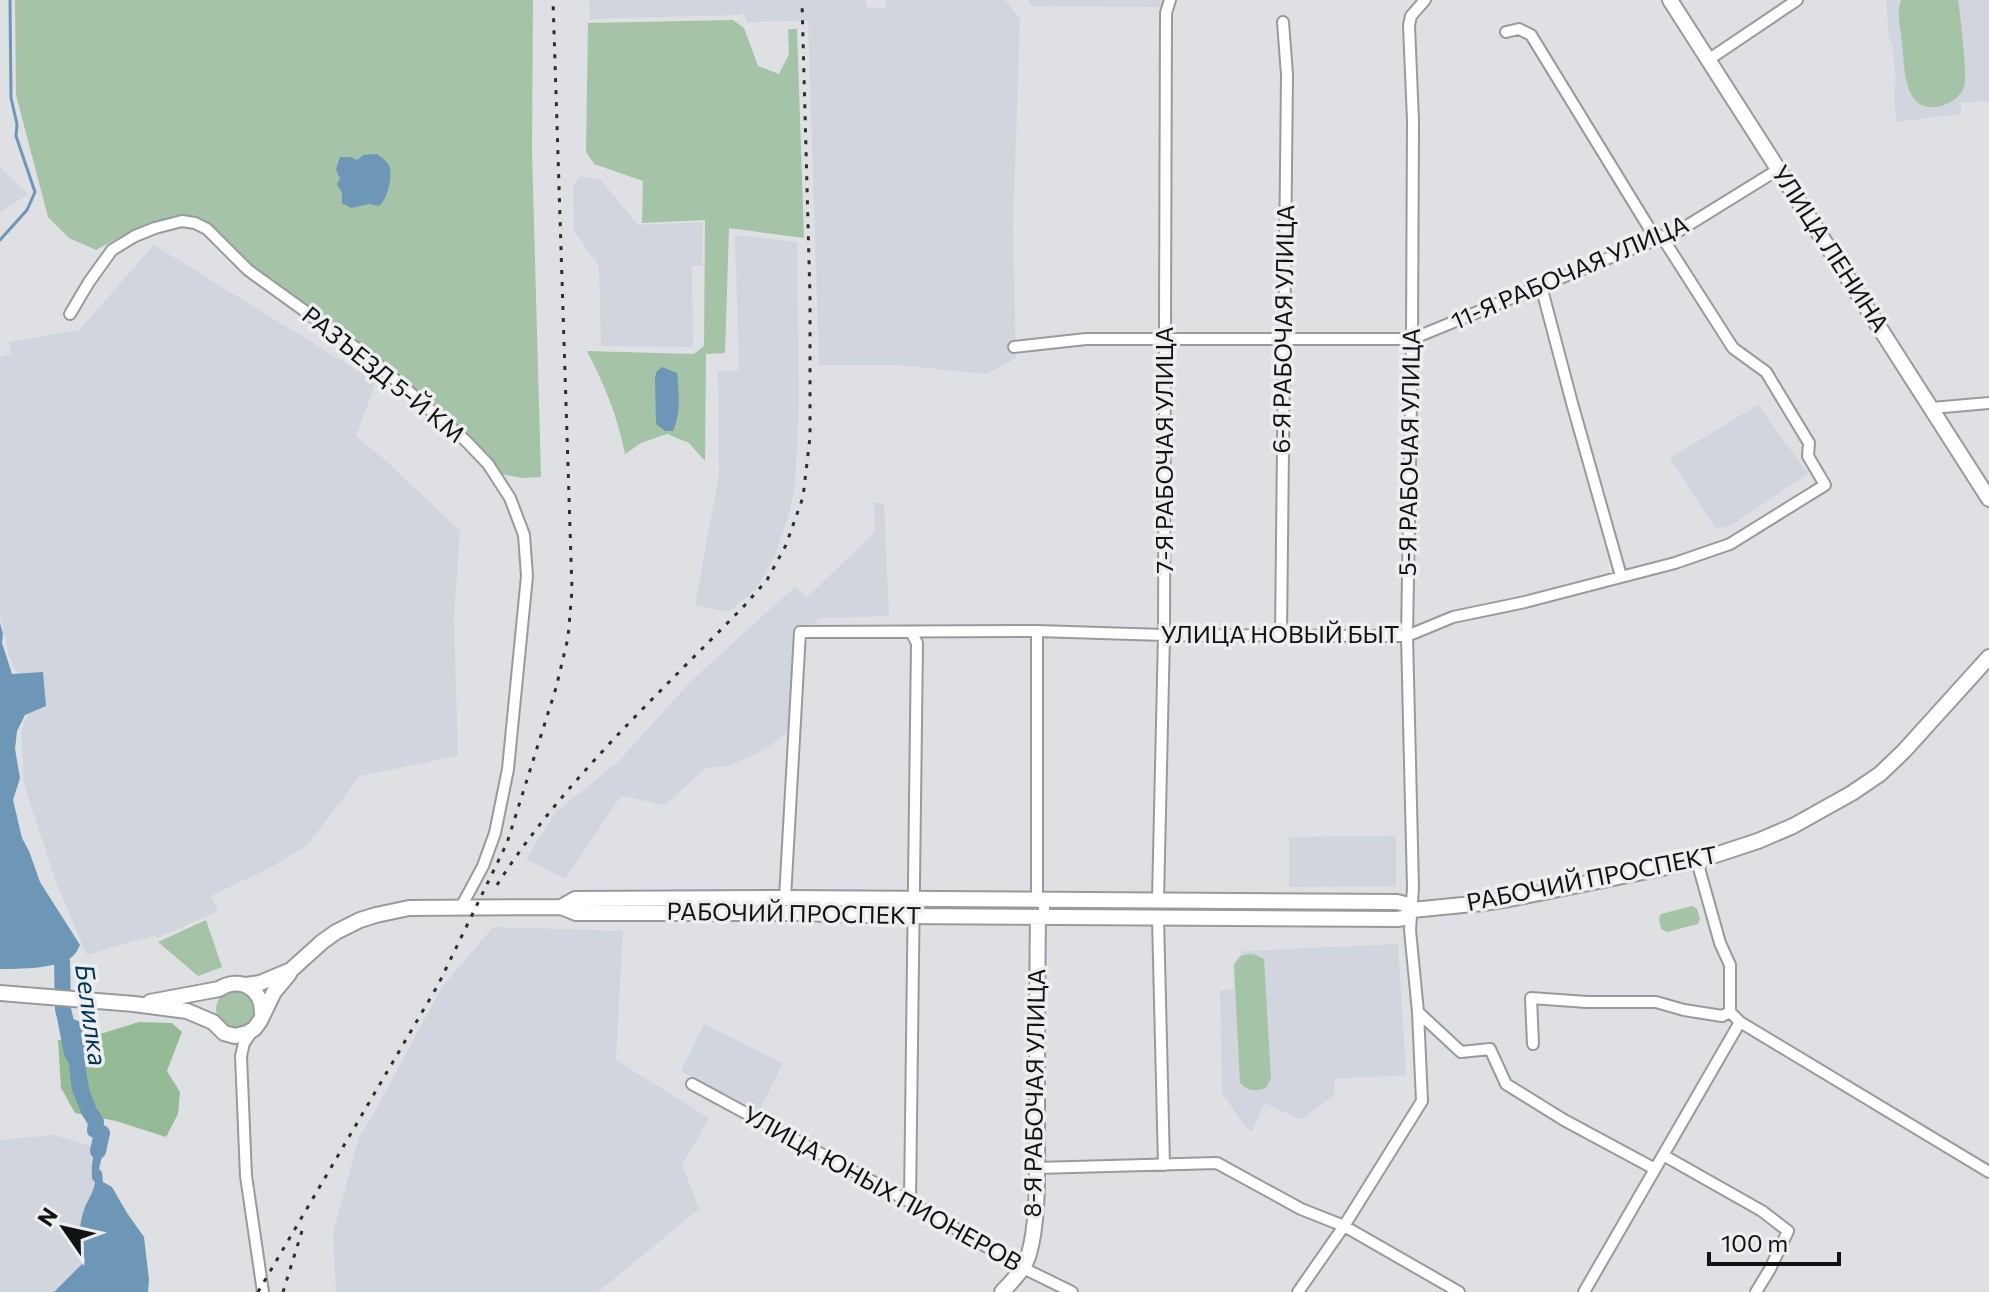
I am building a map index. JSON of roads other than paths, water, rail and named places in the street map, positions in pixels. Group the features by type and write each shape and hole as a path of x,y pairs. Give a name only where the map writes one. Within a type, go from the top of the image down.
{"street":[{"name":"7-Я РАБОЧАЯ УЛИЦА","path":"1158,900 1164,635 1166,13 1170,0"},
{"name":"5-Я РАБОЧАЯ УЛИЦА","path":"1298,1292 1344,1226 1422,1101 1410,930 1407,636 1413,121 1409,25 1411,16 1425,0"},
{"name":"УЛИЦА ЛЕНИНА","path":"1670,0 1989,499"},
{"path":"1708,60 1797,0"},
{"name":"6-Я РАБОЧАЯ УЛИЦА","path":"1281,636 1287,75 1283,22"},
{"path":"1506,32 1519,29 1531,35 1651,231 1662,237"},
{"name":"11-Я РАБОЧАЯ УЛИЦА","path":"1014,347 1086,339 1412,339 1677,232 1779,169"},
{"name":"РАЗЪЕЗД 5-Й КМ","path":"70,314 112,250 155,228 182,221 195,223 207,229 248,270 370,358 465,440 488,464 510,498 524,535 527,576 508,769 495,833 483,866 460,909"},
{"name":"УЛИЦА НОВЫЙ БЫТ","path":"785,898 800,632 1037,631 1407,636 1453,617 1525,602 1675,563 1730,544 1825,485 1808,456 1809,443 1766,372 1733,348 1662,237"},
{"path":"1541,286 1621,576"},
{"path":"1932,408 1989,403"},
{"path":"1032,900 1037,631"},
{"path":"910,1202 917,643 911,632"},
{"name":"РАБОЧИЙ ПРОСПЕКТ","path":"246,985 260,983 291,970 322,942 360,920 409,908 561,907 576,913 1400,919 1412,910 1509,899 1697,861 1793,826 1876,777 1904,751 1989,657"},
{"path":"1697,861 1720,943 1730,965 1730,1012 1740,1022 1989,1172"},
{"name":"РАБОЧИЙ ПРОСПЕКТ","path":"561,907 575,899 785,898 1397,902 1412,910"},
{"path":"1032,900 1044,905 1044,912 1033,917 1021,911 1021,905 1032,900"},
{"name":"8-Я РАБОЧАЯ УЛИЦА","path":"1023,1268 1031,1243 1037,1168 1033,917"},
{"path":"1158,918 1164,1165"},
{"path":"263,1292 246,1176 241,1056 244,1043 291,970"},
{"path":"134,1004 219,989 233,983 254,990 260,997 262,1013"},
{"path":"213,1022 209,1008 219,989"},
{"path":"0,993 187,1011 213,1022 241,1056"},
{"path":"1533,1044 1531,998 1656,1002 1722,1016 1730,1012"},
{"path":"1418,1012 1461,1052 1490,1049 1506,1084 1655,1169"},
{"path":"1584,1292 1740,1022"},
{"path":"224,1033 235,1036 254,1029"},
{"name":"УЛИЦА ЮНЫХ ПИОНЕРОВ","path":"692,1084 910,1202 1023,1268 1072,1292"},
{"path":"1663,1155 1762,1211 1788,1231 1756,1292"},
{"path":"1037,1168 1217,1163 1301,1209 1344,1226 1459,1292"},
{"path":"1002,1292 1023,1268"}],"water":[{"path":"377,154 390,169 388,189 382,203 379,206 369,204 351,208 342,203 336,169 340,157 357,160 363,155"},
{"path":"662,367 677,373 678,410 673,431 665,431 656,424 655,377"},
{"path":"0,623 2,643 12,674 43,672 46,706 25,715 17,731 15,749 20,778 13,800 22,838 40,882 80,945 67,960 38,967 0,969"},
{"path":"60,1009 70,1018 84,1023 91,1042 85,1064 90,1094 89,1111 72,1091 69,1064 58,1023"},
{"path":"102,1133 106,1139 99,1169 103,1182 112,1187 144,1237 148,1292 54,1292 85,1261 80,1228 95,1182 92,1179 93,1161"}],"waterway":[{"path":"0,240 27,210 35,192 16,136 17,124 11,98 10,0"},
{"name":"Белилка","path":"51,945 62,962 63,1009 68,1030"},
{"name":"Белилка","path":"81,1091 96,1122 95,1130 102,1133 98,1151"}],"railway":[{"path":"258,1292 438,985 507,843 556,688 568,638 572,590 553,0"},
{"path":"497,885 523,847 582,774 767,580 786,545 803,497 810,437 810,297 802,2"},
{"path":"283,1292 302,1231"}]}
